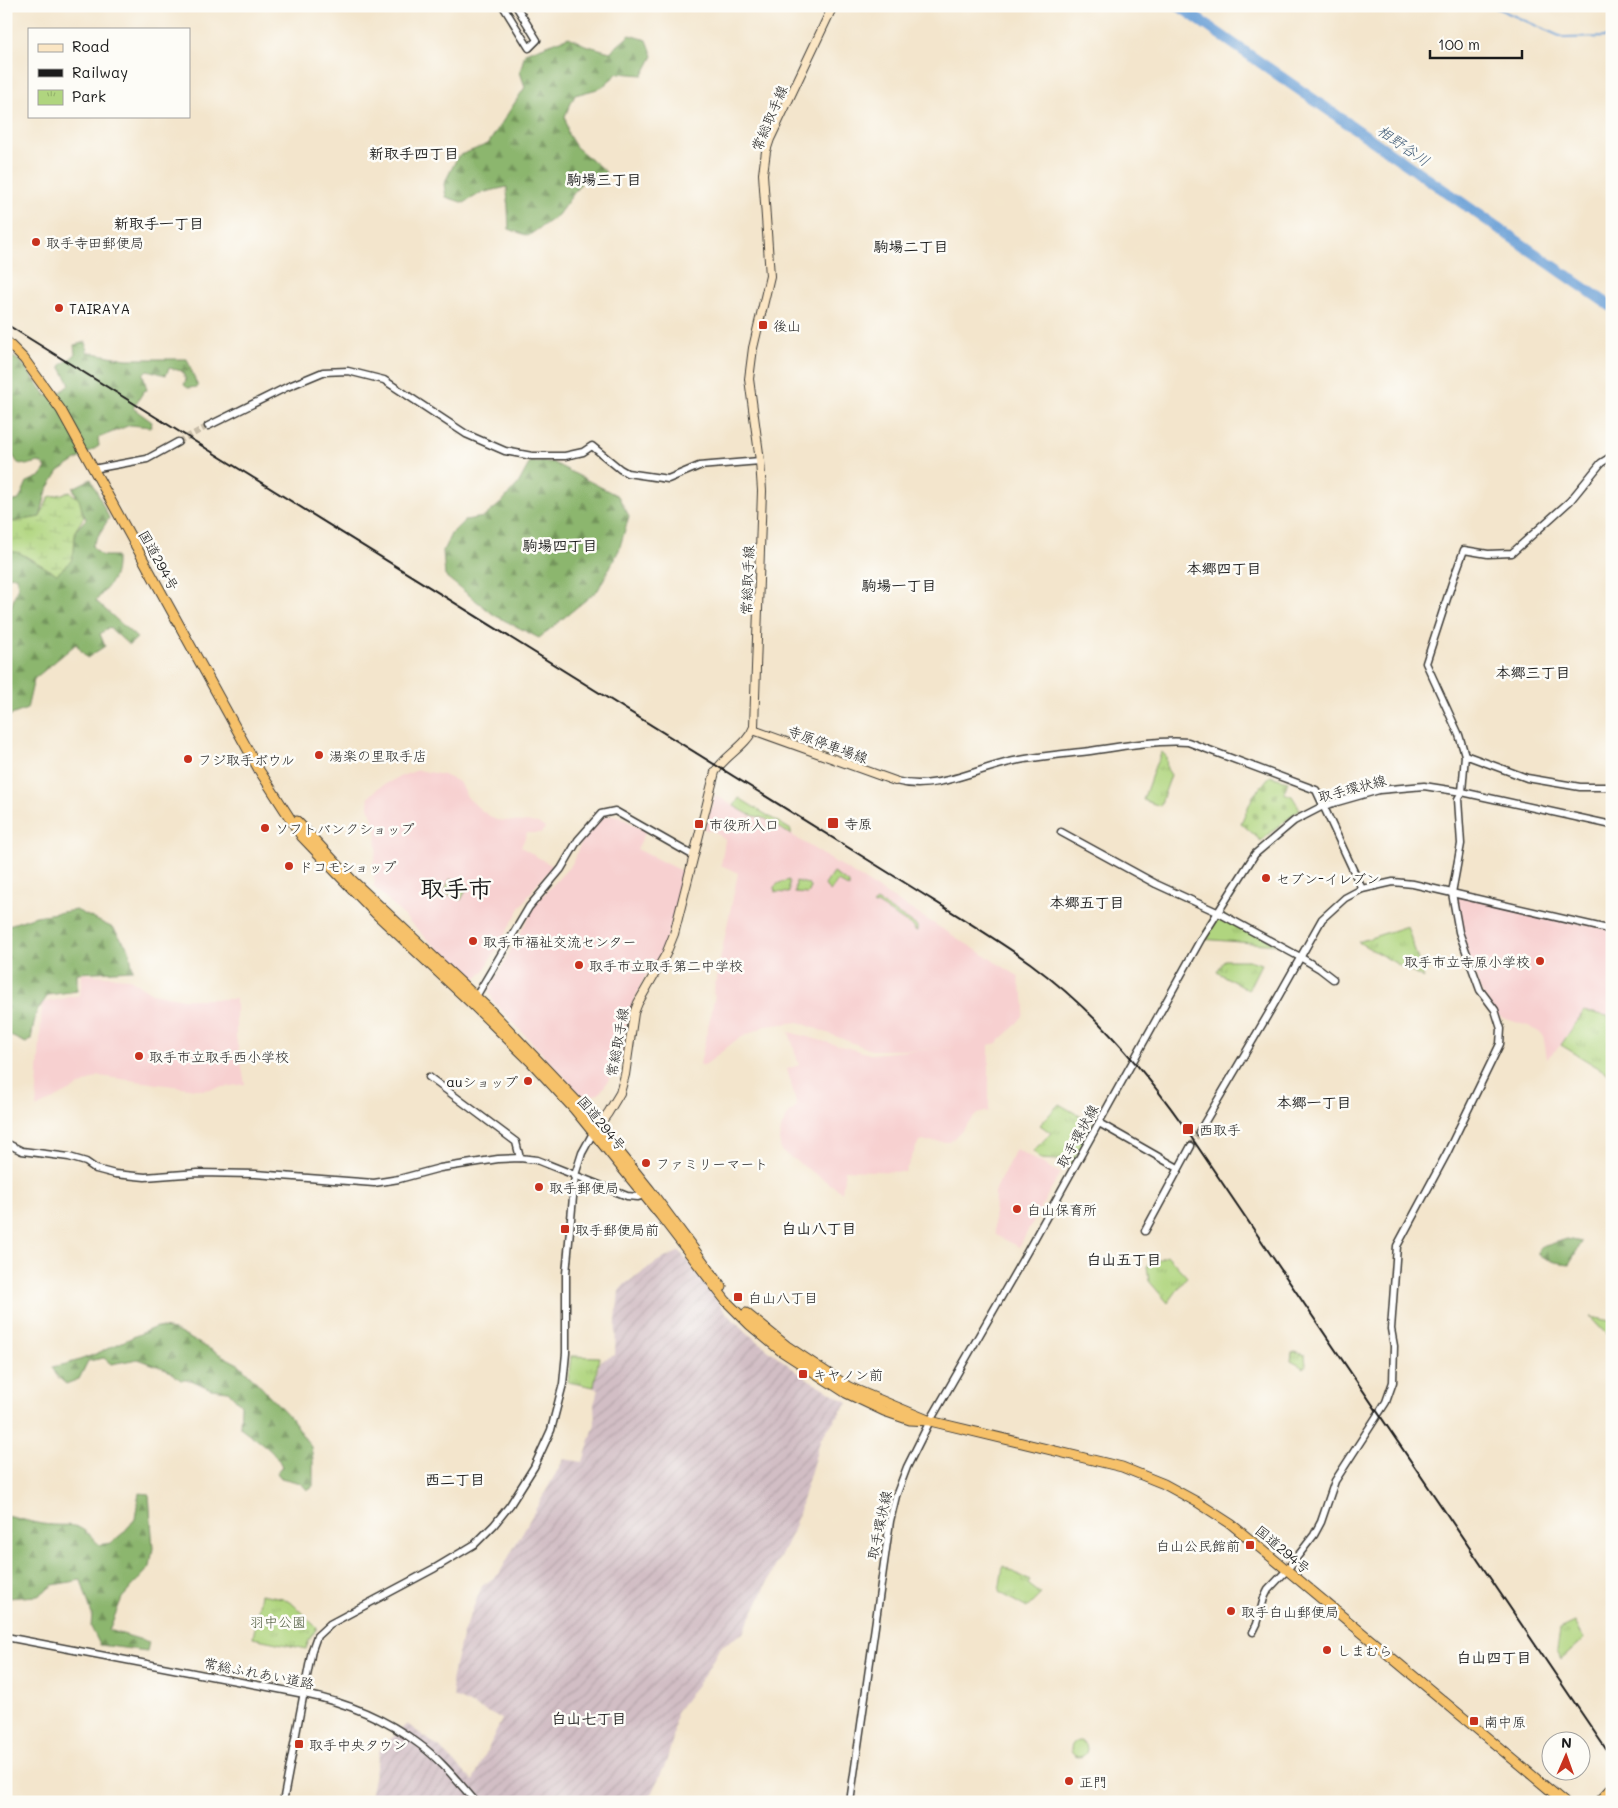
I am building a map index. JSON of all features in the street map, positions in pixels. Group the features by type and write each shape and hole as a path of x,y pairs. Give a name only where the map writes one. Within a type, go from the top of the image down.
{"highway":[{"name":"国道294号","path":"6,341 24,359 61,410 259,770 278,799 307,833 352,880 474,1000 596,1129 723,1288 754,1320 799,1354 849,1387 930,1421 1101,1461 1146,1476 1181,1492 1219,1516 1287,1570 1564,1802"},
{"name":"国道294号","path":"596,1129 644,1195 726,1301 750,1325 781,1351 820,1378 865,1402 910,1420 930,1421"},
{"path":"1599,1802 1612,1788"}],"main road":[{"name":"常総取手線","path":"596,1129 616,1100 622,1086 638,1003 670,945 715,772 725,758 744,742 753,730 755,720 762,506 760,461 749,379 753,348 770,276 764,161 774,130 833,6"},
{"name":"寺原停車場線","path":"753,730 896,781"}],"street":[{"path":"503,6 529,48 537,40 516,6"},
{"path":"208,426 287,386 323,372 348,371 384,380 466,434 505,451 532,456 564,456 583,452 592,446 627,473 668,479 699,466 760,461"},
{"path":"93,470 147,459 178,442"},
{"path":"1253,1632 1258,1624 1264,1598 1268,1590 1287,1570 1319,1527 1336,1481 1388,1398 1393,1382 1394,1346 1391,1322 1397,1246 1447,1153 1500,1044 1501,1029 1495,1010 1480,990 1459,932 1452,893 1461,844 1458,800 1462,792 1465,755 1459,735 1426,663 1464,550 1488,554 1512,554 1570,501 1601,464 1612,456"},
{"path":"896,781 917,785 936,783 1016,760 1172,741 1188,742 1316,790 1362,889"},
{"path":"1465,755 1527,778 1580,787 1612,788"},
{"name":"取手環状線","path":"850,1802 890,1520 896,1496 907,1467 930,1421 1217,912 1255,854 1294,821 1323,806 1379,790 1424,786 1462,792 1612,826"},
{"path":"474,1000 529,908 561,869 578,840 601,814 615,811 694,856"},
{"path":"1061,832 1156,884 1217,912 1300,957 1333,979"},
{"path":"1199,1132 1322,918 1346,898 1362,889 1393,882 1413,884 1612,930"},
{"path":"429,1077 516,1142 520,1158"},
{"path":"1099,1123 1178,1168"},
{"path":"283,1802 314,1643 323,1630 337,1619 435,1568 475,1544 494,1525 534,1467 551,1430 563,1384 566,1353 566,1274 574,1175 582,1153 596,1129"},
{"path":"6,1143 22,1151 69,1157 86,1162 96,1169 115,1174 144,1177 198,1173 254,1174 374,1183 440,1168 498,1159 520,1158 537,1160 627,1196 638,1197 644,1195"},
{"path":"1145,1230 1191,1146"},
{"name":"常総ふれあい道路","path":"6,1637 304,1694 346,1706 394,1728 419,1744 440,1763 476,1802"}],"shaded area":[{"path":"418,770 443,775 459,782 467,797 482,811 496,820 538,823 545,828 541,833 527,833 521,847 554,867 555,871 550,871 538,882 520,908 484,971 476,979 471,979 463,974 373,886 375,883 372,866 377,849 376,829 368,804 369,797 378,788"},
{"path":"715,795 748,814 766,819 1018,976 1024,997 1025,1008 1023,1016 997,1043 989,1045 989,1111 977,1114 950,1142 919,1141 905,1172 845,1170 842,1192 781,1151 779,1139 782,1126 788,1115 797,1106 787,1069 799,1065 789,1032 870,1054 956,1047 916,1050 871,1050 799,1022 765,1026 736,1040 704,1066 700,1064 738,873 721,865 725,840 715,832 704,829"},
{"name":"取手市立取手第二中学校","path":"618,816 646,831 637,849 685,873 663,954 645,976 627,1021 623,1059 599,1094 583,1097 493,1001 489,991 536,903 572,864 582,840 603,817"},
{"name":"取手市立寺原小学校","path":"1452,893 1612,930 1612,1017 1584,1011 1561,1045 1547,1058 1543,1035 1531,1027 1497,1016 1480,990 1459,932"},
{"name":"取手市立取手西小学校","path":"82,974 128,978 152,993 184,999 236,999 236,1037 245,1084 203,1090 99,1076 36,1108 42,1003 80,995"},
{"name":"白山保育所","path":"1016,1149 1060,1173 1019,1247 996,1235 994,1229 995,1190"},
{"path":"680,1251 727,1314 751,1336 801,1375 848,1402 821,1438 793,1530 743,1633 720,1647 705,1674 676,1712 673,1738 666,1763 650,1796 651,1802 369,1802 380,1749 407,1724 440,1748 473,1781 502,1719 454,1697 451,1681 463,1633 482,1586 499,1574 564,1459 583,1462 595,1424 594,1404 599,1389 593,1388 600,1361 615,1355 619,1291 625,1284 658,1261"}],"green space":[{"path":"630,35 647,40 653,56 643,75 618,73 601,88 575,95 565,116 568,134 576,147 606,172 599,180 584,179 558,215 528,236 509,229 507,187 481,193 464,203 446,197 444,184 458,156 488,144 525,87 520,72 525,53 569,37 585,45 610,52"},
{"path":"86,342 87,352 126,359 187,359 198,387 188,388 184,385 186,380 182,371 169,368 166,375 147,370 143,374 147,390 144,391 133,408 152,422 151,427 130,425 98,438 99,446 59,471 47,490 40,517 6,523 6,503 19,500 27,482 41,476 46,467 39,462 26,465 18,463 10,452 6,426 6,353 20,361 47,396 61,392 70,384 60,366 75,355 74,345"},
{"path":"530,462 552,462 618,496 629,516 619,550 598,590 539,638 494,615 445,576 443,551 451,534 465,520 484,517 501,503 518,484"},
{"path":"91,479 109,518 92,546 102,556 116,556 112,581 96,601 137,638 129,645 109,627 100,634 105,646 87,658 76,644 34,679 27,709 6,717 6,622 18,586 16,576 6,577 6,550 20,553 32,561 74,551 75,531 86,519 73,488"},
{"path":"70,492 79,499 84,517 75,531 74,551 71,561 57,574 20,553 6,550 6,523 40,517 49,497"},
{"path":"1162,752 1166,756 1167,769 1171,775 1160,806 1143,800"},
{"path":"1270,776 1288,781 1284,793 1292,796 1300,809 1261,841 1241,823 1253,796"},
{"path":"739,798 791,830 791,835 766,819 748,814 734,806"},
{"path":"833,873 849,883 849,888 838,881 830,892 825,885"},
{"path":"450,879 468,886 461,900 444,893"},
{"path":"789,880 789,893 775,892 774,887 779,883"},
{"path":"796,881 808,884 811,887 807,894 795,893"},
{"path":"877,901 917,926 917,931 877,904 873,904"},
{"path":"76,910 113,928 129,949 133,970 77,973 77,991 48,995 36,1013 31,1039 26,1043 6,1034 6,926 36,916"},
{"path":"1217,912 1278,945 1201,939"},
{"path":"1407,926 1424,979 1358,942"},
{"path":"1224,960 1249,960 1261,964 1248,990 1217,972"},
{"path":"1584,1011 1612,1017 1612,1076 1561,1045"},
{"path":"1059,1104 1094,1124 1069,1169 1058,1160 1041,1159 1033,1151 1051,1133 1040,1125"},
{"path":"1567,1239 1582,1242 1569,1264 1555,1262 1538,1255 1539,1248"},
{"path":"1167,1255 1187,1277 1168,1303 1149,1281 1147,1266"},
{"path":"1590,1317 1610,1321 1612,1319 1612,1334 1606,1334"},
{"path":"156,1327 174,1330 240,1365 290,1417 311,1447 313,1486 307,1490 301,1483 281,1478 277,1473 282,1467 275,1455 240,1427 241,1405 228,1391 211,1389 191,1380 181,1380 166,1369 138,1359 111,1364 104,1358 88,1361 79,1379 66,1384 57,1376 52,1367 92,1355"},
{"path":"1292,1353 1305,1355 1306,1365 1304,1368 1291,1361"},
{"path":"571,1356 599,1357 594,1387 568,1382"},
{"path":"139,1493 149,1494 153,1548 150,1567 122,1598 109,1630 149,1642 147,1651 100,1645 91,1627 92,1615 81,1580 53,1585 38,1596 6,1598 6,1516 42,1524 73,1526 85,1531 99,1545 111,1543 135,1519"},
{"path":"1003,1566 1030,1581 1028,1584 1041,1594 1027,1608 999,1592"},
{"name":"羽中公園","path":"261,1594 283,1598 294,1605 317,1628 309,1640 306,1649 253,1638"},
{"path":"1575,1622 1584,1639 1561,1660 1557,1651 1560,1629"},
{"path":"1076,1741 1082,1741 1087,1746 1085,1755 1076,1757 1071,1752 1071,1746"}],"waterway":[{"name":"相野谷川","path":"1179,6 1612,307"},
{"path":"1492,6 1564,38 1612,37"}],"tunnel":[{"path":"178,442 208,426"},
{"path":"1191,1146 1199,1132"}],"railway":[{"path":"6,324 967,921 1030,963 1073,998 1132,1059 1167,1102 1612,1758"}],"place":[{"name":"取手寺田郵便局","path":"36,242"},
{"name":"TAIRAYA","path":"59,308"},
{"name":"後山","path":"763,325"},
{"name":"湯楽の里取手店","path":"319,755"},
{"name":"フジ取手ボウル","path":"188,759"},
{"name":"寺原","path":"833,823"},
{"name":"市役所入口","path":"699,824"},
{"name":"ソフトバンクショップ","path":"265,828"},
{"name":"ドコモショップ","path":"289,866"},
{"name":"セブン-イレブン","path":"1266,878"},
{"name":"取手市福祉交流センター","path":"473,941"},
{"name":"取手市立寺原小学校","path":"1540,961"},
{"name":"取手市立取手第二中学校","path":"579,965"},
{"name":"取手市立取手西小学校","path":"139,1056"},
{"name":"auショップ","path":"528,1081"},
{"name":"西取手","path":"1188,1129"},
{"name":"ファミリーマート","path":"646,1163"},
{"name":"取手郵便局","path":"539,1187"},
{"name":"白山保育所","path":"1017,1209"},
{"name":"取手郵便局前","path":"565,1229"},
{"name":"白山八丁目","path":"738,1297"},
{"name":"キヤノン前","path":"803,1374"},
{"name":"白山公民館前","path":"1250,1545"},
{"name":"取手白山郵便局","path":"1231,1611"},
{"name":"しまむら","path":"1327,1650"},
{"name":"南中原","path":"1474,1721"},
{"name":"取手中央タウン","path":"299,1744"},
{"name":"正門","path":"1069,1781"}],"district":[{"name":"新取手四丁目","path":"414,153"},
{"name":"駒場三丁目","path":"604,179"},
{"name":"新取手一丁目","path":"159,223"},
{"name":"駒場二丁目","path":"911,246"},
{"name":"駒場四丁目","path":"560,545"},
{"name":"本郷四丁目","path":"1224,568"},
{"name":"駒場一丁目","path":"899,585"},
{"name":"本郷三丁目","path":"1533,672"},
{"name":"取手市","path":"456,887"},
{"name":"本郷五丁目","path":"1087,902"},
{"name":"本郷一丁目","path":"1314,1102"},
{"name":"白山八丁目","path":"819,1228"},
{"name":"白山五丁目","path":"1124,1259"},
{"name":"西二丁目","path":"455,1479"},
{"name":"白山四丁目","path":"1494,1657"},
{"name":"白山七丁目","path":"589,1718"}]}
